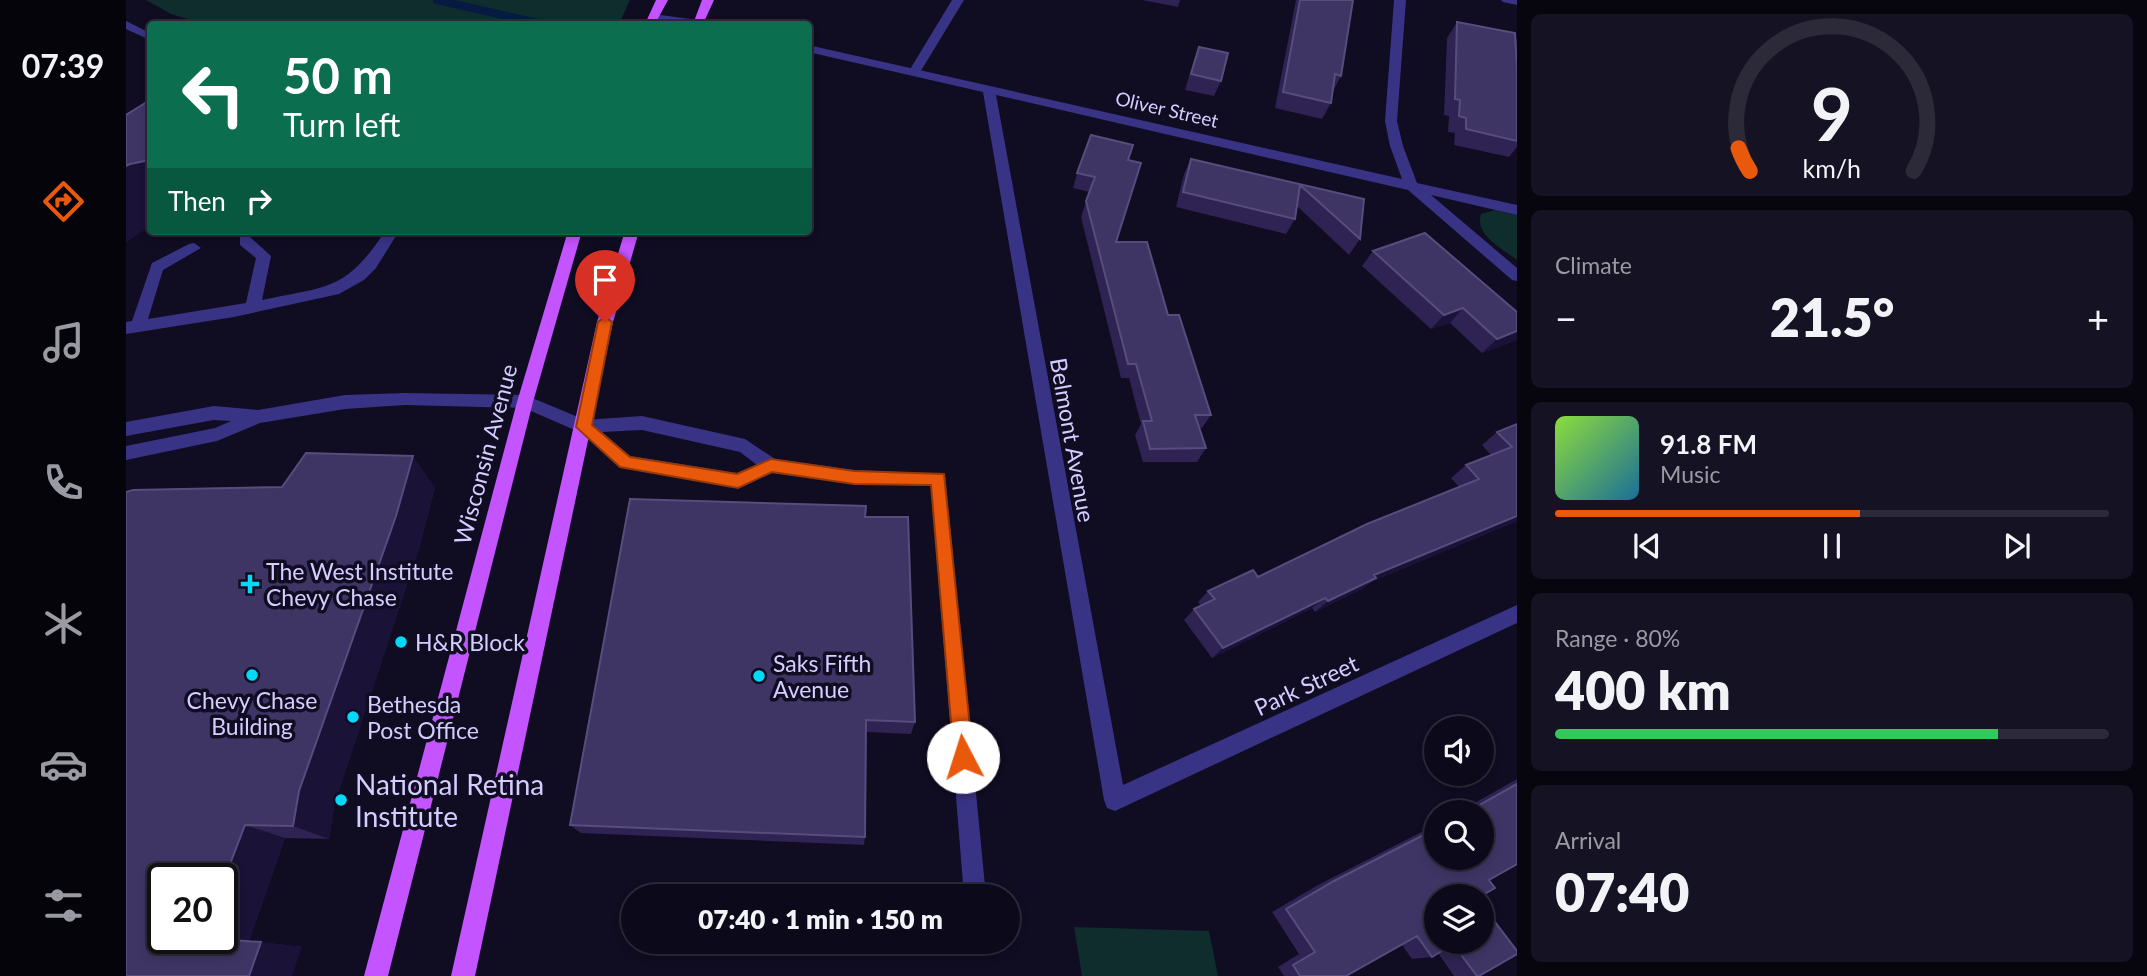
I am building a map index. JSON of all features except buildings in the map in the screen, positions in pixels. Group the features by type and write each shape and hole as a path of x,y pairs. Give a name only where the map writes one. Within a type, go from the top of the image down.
{"main road":[{"path":"651,21 662,0"},
{"path":"701,21 708,0"},
{"name":"Wisconsin Avenue","path":"376,976 525,402 574,235"},
{"path":"463,976 605,322 631,235"}],"street":[{"path":"915,71 958,0"},
{"path":"1400,0 1392,140 1412,186 1517,276"},
{"path":"1507,0 1517,2"},
{"path":"126,24 147,35"},
{"name":"Oliver Street","path":"812,48 1517,210"},
{"name":"Belmont Avenue","path":"988,87 1115,800"},
{"path":"132,327 253,307 334,290 371,264 389,235"},
{"path":"245,240 264,256 253,307"},
{"path":"132,327 158,267 194,248"},
{"path":"126,453 217,434 258,417 345,402 405,399 525,402 584,427 626,463 738,481 771,466"},
{"path":"126,429 214,413 258,417"},
{"path":"584,427 642,423 746,446 771,466 854,477 939,479 974,884"},
{"name":"Park Street","path":"1115,800 1517,614"}],"green space":[{"path":"146,0 630,0 620,21 194,21 171,14"},
{"path":"1495,210 1517,215 1517,260 1491,241 1482,228 1481,214"},
{"path":"1074,927 1209,931 1218,976 1082,976"}],"waterway":[{"path":"437,0 529,21"}],"place":[{"name":"The West Institute Chevy Chase","path":"250,584"},
{"name":"H&R Block","path":"401,642"},
{"name":"Chevy Chase Building","path":"252,675"},
{"name":"Saks Fifth Avenue","path":"759,676"},
{"name":"Bethesda Post Office","path":"353,717"},
{"name":"National Retina Institute","path":"341,800"}],"route":[{"path":"605,322 584,427 626,463 738,481 771,466 854,477 939,479 963,757"}]}
